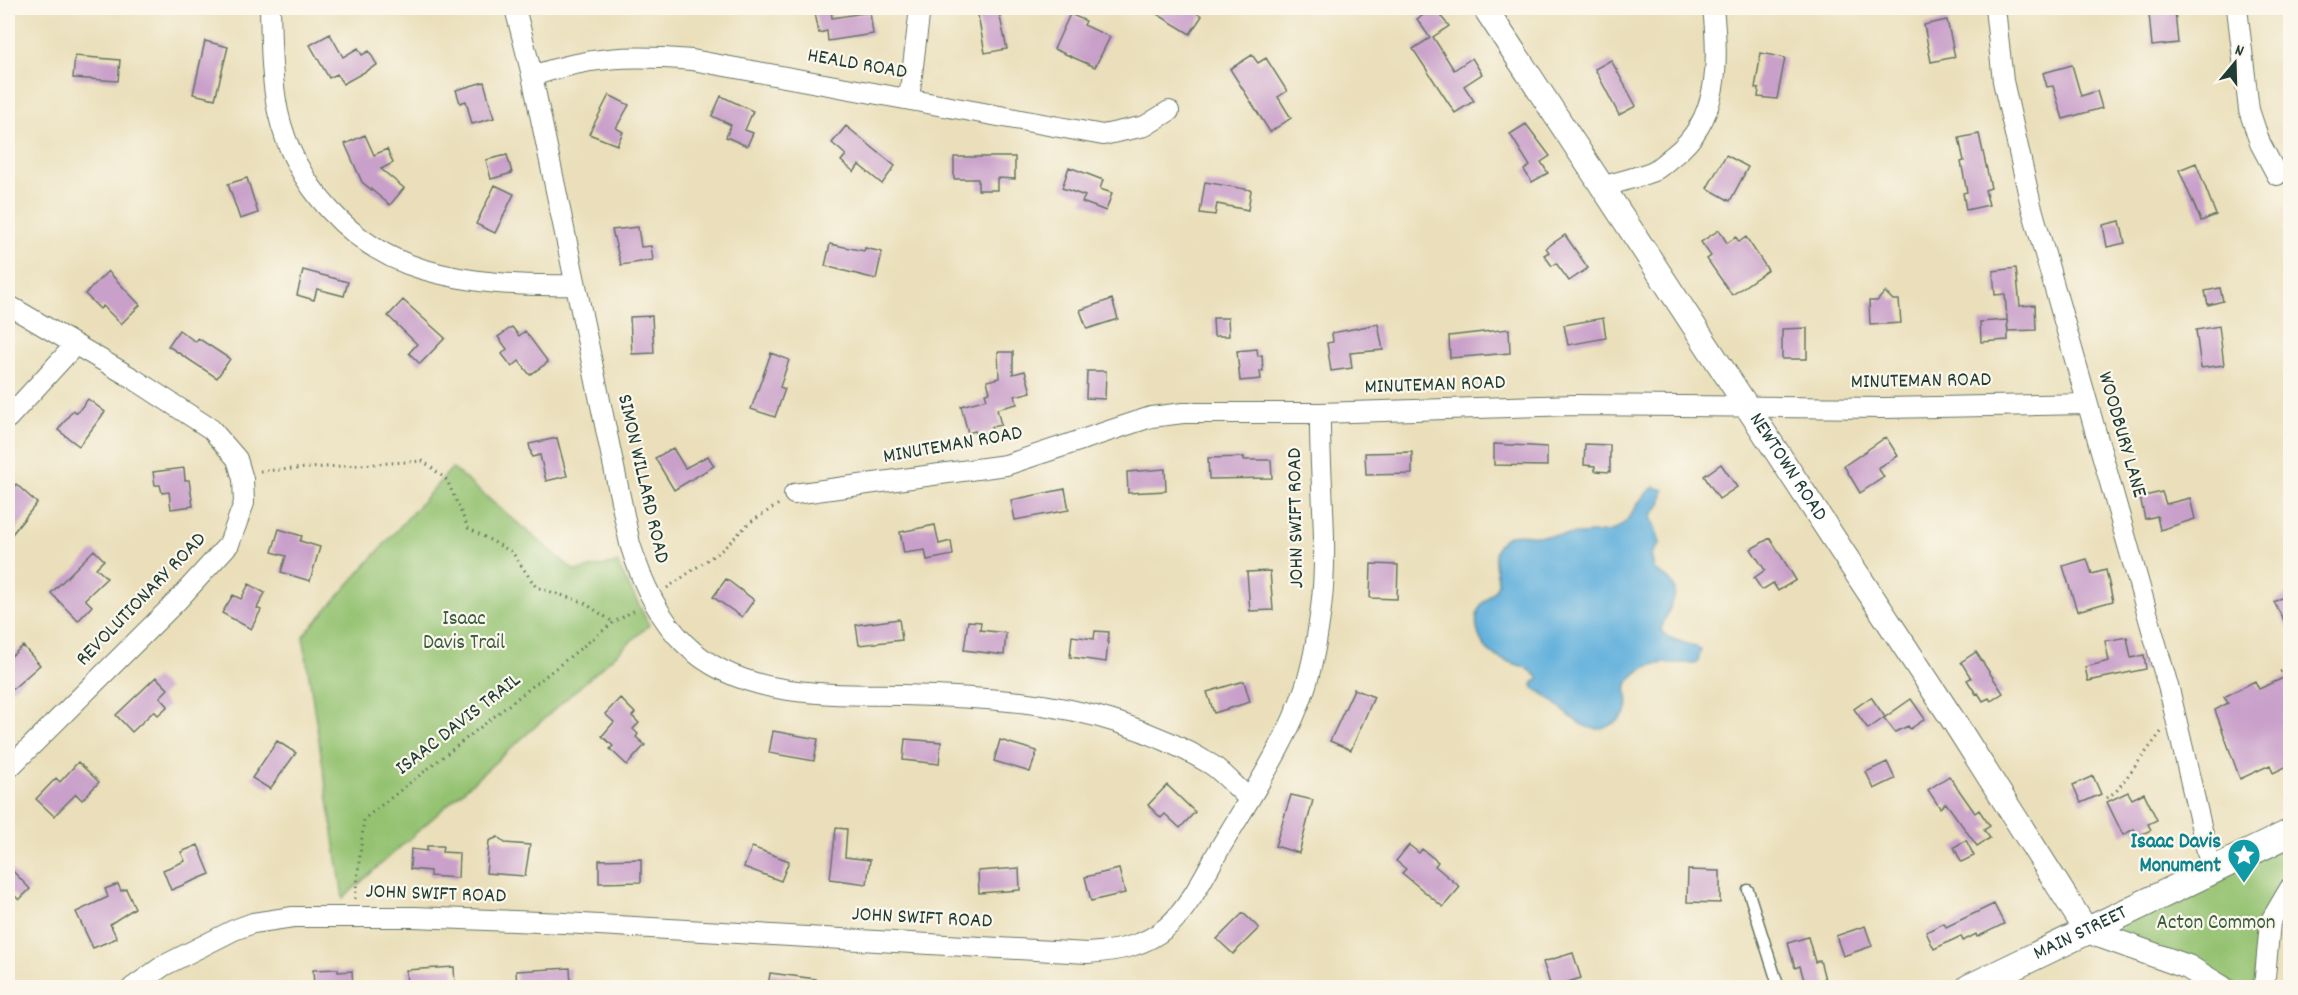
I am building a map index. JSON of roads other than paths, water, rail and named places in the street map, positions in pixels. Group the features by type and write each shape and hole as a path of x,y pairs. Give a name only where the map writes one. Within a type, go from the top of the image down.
{"main road":[{"name":"MAIN STREET","path":"1969,987 2212,873 2290,833"}],"street":[{"path":"270,8 273,70 279,112 288,143 299,168 335,217 360,238 419,268 447,276 497,283 575,285"},
{"name":"SIMON WILLARD ROAD","path":"515,8 532,76 622,513 641,579 652,600 683,642 713,665 758,684 788,691 1022,702 1120,723 1166,740 1214,767 1249,799"},
{"path":"909,99 920,8"},
{"name":"NEWTOWN ROAD","path":"1485,8 1948,713 2087,931"},
{"path":"1602,187 1653,171 1686,146 1704,119 1713,95 1718,51 1713,8"},
{"name":"WOODBURY LANE","path":"1995,8 2003,81 2023,172 2170,693 2212,873"},
{"path":"2237,8 2249,110 2260,143 2277,175"},
{"name":"HEALD ROAD","path":"532,76 600,58 651,57 692,60 1103,135 1145,126 1169,111"},
{"name":"REVOLUTIONARY ROAD","path":"8,305 134,379 211,429 237,459 244,503 229,544 162,617 8,769"},
{"path":"8,418 75,345"},
{"name":"MINUTEMAN ROAD","path":"794,494 1006,465 1151,417 1183,413 1320,413 1575,405 1747,408 2087,404"},
{"name":"JOHN SWIFT ROAD","path":"132,987 163,966 234,930 253,923 293,917 353,916 564,923 1087,953 1121,950 1146,940 1168,926 1193,894 1274,757 1305,688 1321,608 1324,553 1319,472 1320,413"},
{"path":"2264,987 2270,922 2290,888"},
{"path":"2087,931 2188,967 2222,987"}],"lane":[{"path":"1748,890 1779,987"}],"water":[{"path":"1655,487 1664,490 1661,504 1651,516 1660,543 1651,555 1655,571 1666,577 1675,590 1661,631 1668,637 1701,649 1697,663 1654,664 1639,671 1627,686 1628,703 1624,716 1604,728 1589,728 1534,688 1533,684 1539,678 1533,673 1492,654 1479,636 1477,614 1497,586 1495,556 1503,539 1513,534 1543,536 1611,531 1625,522 1648,491"}],"place":[{"name":"Isaac Davis Monument","path":"2244,884"}],"park label":[{"name":"Isaac Davis Trail","path":"464,632"},
{"name":"Acton Common","path":"2216,924"}]}
